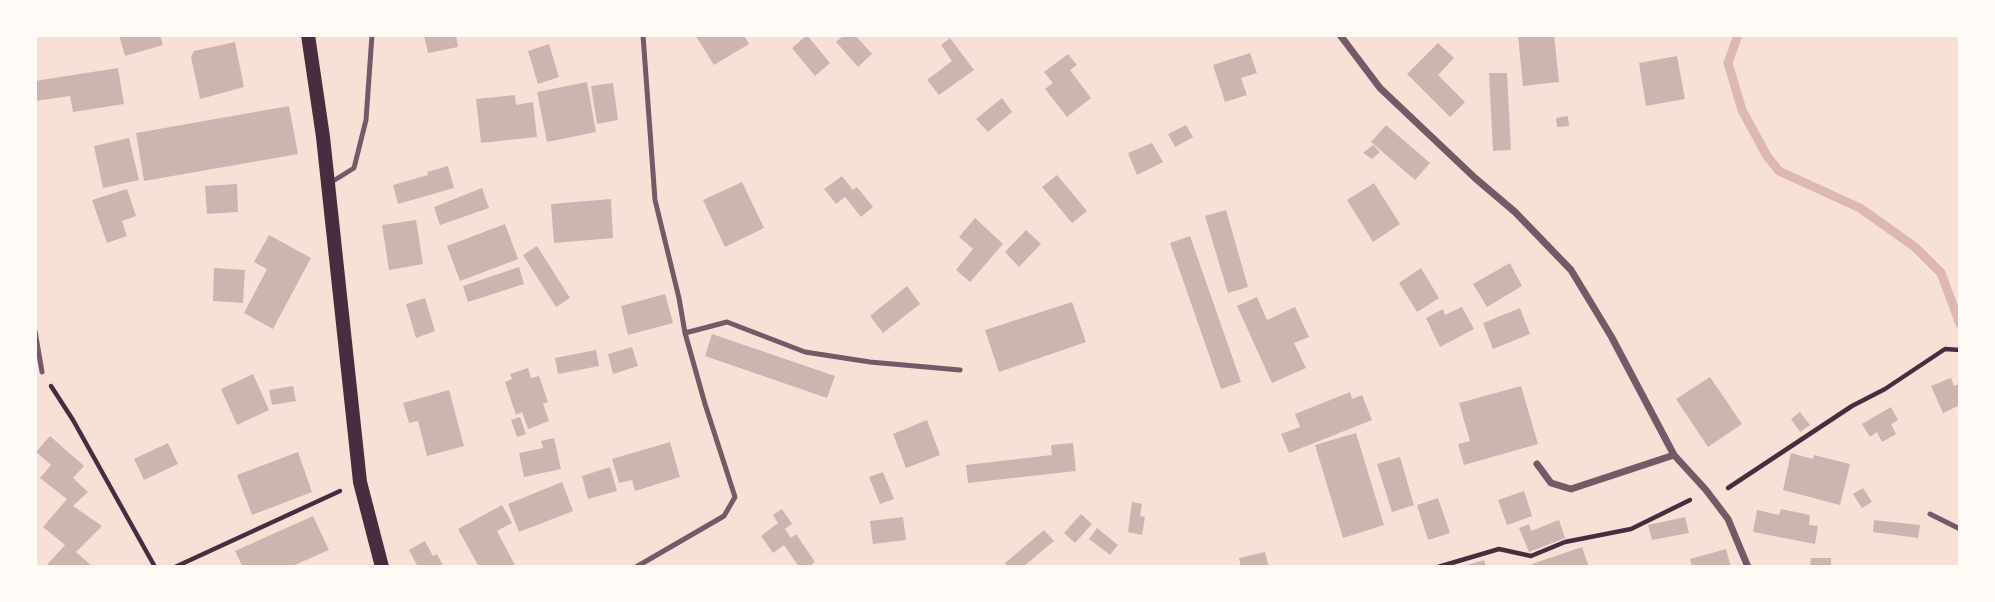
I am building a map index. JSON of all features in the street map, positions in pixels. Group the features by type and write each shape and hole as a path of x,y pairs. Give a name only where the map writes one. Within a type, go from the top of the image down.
{"main road":[{"path":"308,35 360,482 382,567"}],"street":[{"path":"1340,35 1380,88 1515,212 1571,270 1611,337 1674,455 1728,519 1748,567"},
{"path":"1537,464 1551,483 1572,489 1674,455"}],"lane":[{"path":"327,184 354,168 366,120 372,35"},
{"path":"636,567 724,516 735,497 685,333 655,200 643,35"},
{"path":"685,333 727,322 805,352 870,362 960,370"},
{"path":"35,331 42,372"},
{"path":"1930,514 1960,529"}],"path":[{"path":"1712,498 1945,349 1960,350"},
{"path":"42,372 73,420 155,567"},
{"path":"175,567 360,482"},
{"path":"1438,567 1499,549 1531,556 1565,542 1630,529 1670,512 1706,490"}],"building":[{"path":"119,35 160,35 163,45 125,56"},
{"path":"424,35 456,35 458,47 428,53"},
{"path":"695,35 744,35 749,44 714,65"},
{"path":"807,35 830,63 815,76 792,48"},
{"path":"844,35 855,35 872,54 858,67 836,42"},
{"path":"1518,35 1554,35 1559,82 1523,86"},
{"path":"950,38 974,70 939,95 927,80 952,61 941,45"},
{"path":"235,42 244,87 200,99 191,57 194,51"},
{"path":"1438,43 1454,58 1438,75 1465,102 1450,117 1407,74"},
{"path":"549,44 559,77 538,84 528,51"},
{"path":"1250,53 1257,73 1241,78 1247,95 1225,102 1213,65"},
{"path":"1068,54 1077,65 1070,70 1091,98 1067,117 1045,89 1053,83 1044,72"},
{"path":"1677,56 1685,99 1646,106 1639,63"},
{"path":"118,68 124,104 73,112 70,96 35,101 35,81"},
{"path":"1489,73 1507,73 1511,150 1493,151"},
{"path":"587,82 596,132 547,142 537,92"},
{"path":"613,83 618,120 597,124 591,86"},
{"path":"515,95 516,105 533,102 537,137 481,143 476,99"},
{"path":"1002,98 1012,112 988,132 976,119"},
{"path":"289,106 298,154 144,181 136,133"},
{"path":"1568,116 1569,126 1557,127 1556,118"},
{"path":"1186,125 1193,137 1175,147 1168,134"},
{"path":"1386,125 1430,163 1415,180 1371,142"},
{"path":"129,138 139,180 103,188 94,146"},
{"path":"1152,143 1163,162 1137,175 1128,153"},
{"path":"1373,145 1380,152 1372,159 1363,153"},
{"path":"448,166 454,188 398,204 393,185"},
{"path":"1057,175 1087,211 1072,223 1042,187"},
{"path":"842,176 853,190 857,187 873,207 861,217 845,197 836,204 824,189"},
{"path":"742,182 764,228 725,247 703,200"},
{"path":"1374,183 1400,224 1373,242 1347,200"},
{"path":"237,184 238,212 207,214 205,186"},
{"path":"482,188 489,208 440,225 434,207"},
{"path":"127,189 136,216 122,221 127,236 107,243 92,200"},
{"path":"611,199 613,238 554,243 551,204"},
{"path":"1226,210 1248,287 1228,293 1205,216"},
{"path":"975,218 1003,244 970,282 956,270 973,249 959,237"},
{"path":"416,220 423,264 389,270 382,225"},
{"path":"505,224 518,259 460,281 447,246"},
{"path":"1026,230 1041,244 1019,267 1005,252"},
{"path":"269,235 311,258 273,329 244,313 267,269 254,262"},
{"path":"1190,236 1241,382 1221,389 1170,243"},
{"path":"537,246 570,298 556,307 523,255"},
{"path":"1510,263 1522,286 1487,307 1473,284"},
{"path":"519,267 524,284 468,302 463,286"},
{"path":"214,268 245,270 243,303 213,301"},
{"path":"1421,268 1439,298 1417,312 1399,283"},
{"path":"907,286 920,304 883,333 870,316"},
{"path":"665,294 673,323 628,335 621,306"},
{"path":"1257,297 1267,320 1295,307 1309,337 1294,343 1306,368 1272,383 1237,306"},
{"path":"425,298 435,331 416,338 406,304"},
{"path":"1072,302 1086,342 999,372 985,330"},
{"path":"1462,307 1474,329 1440,347 1426,318 1443,309 1445,315"},
{"path":"1520,308 1530,334 1493,349 1483,323"},
{"path":"712,334 835,376 827,398 705,356"},
{"path":"632,347 638,366 613,374 608,354"},
{"path":"596,350 599,366 558,374 555,358"},
{"path":"528,368 531,378 539,376 548,402 543,404 549,421 528,429 522,412 516,415 505,382 512,379 510,374"},
{"path":"253,374 269,410 237,425 221,389"},
{"path":"1710,377 1742,424 1708,447 1676,399"},
{"path":"1951,378 1954,386 1960,384 1960,410 1958,406 1943,413 1931,386"},
{"path":"293,386 296,401 272,405 269,390"},
{"path":"1521,386 1538,444 1464,465 1458,444 1470,441 1459,403"},
{"path":"449,390 464,446 427,456 418,421 409,423 403,403"},
{"path":"1350,392 1352,399 1362,395 1372,420 1289,453 1281,434 1300,427 1295,414"},
{"path":"1891,407 1898,420 1891,424 1896,434 1882,442 1877,432 1870,437 1862,424"},
{"path":"1800,412 1810,425 1800,432 1791,419"},
{"path":"520,417 526,434 517,437 511,420"},
{"path":"927,420 940,455 906,468 893,434"},
{"path":"1356,433 1384,525 1343,538 1315,445"},
{"path":"50,436 84,466 73,478 88,492 73,506 102,526 76,552 93,567 45,567 65,545 43,527 67,499 40,478 51,465 36,452"},
{"path":"554,438 561,469 524,477 519,453 543,448 541,441"},
{"path":"670,442 680,477 635,491 632,480 619,483 612,459"},
{"path":"168,443 178,464 144,480 134,459"},
{"path":"1073,443 1076,471 968,483 966,465 1052,455 1051,445"},
{"path":"298,452 312,492 252,515 237,475"},
{"path":"1791,453 1813,459 1814,455 1850,464 1840,505 1783,490"},
{"path":"1400,457 1414,505 1392,512 1377,464"},
{"path":"610,467 617,491 588,499 582,476"},
{"path":"883,472 894,499 880,504 869,477"},
{"path":"562,482 573,511 519,532 508,504"},
{"path":"1863,488 1872,502 1862,508 1853,494"},
{"path":"1524,491 1532,516 1507,525 1498,500"},
{"path":"1438,498 1450,533 1428,540 1417,505"},
{"path":"1132,502 1142,504 1140,516 1145,517 1142,535 1128,532"},
{"path":"502,505 512,523 497,531 516,567 479,567 458,529"},
{"path":"782,509 792,524 785,529 791,538 796,534 815,562 808,567 799,567 784,545 773,553 761,536 778,523 773,515"},
{"path":"1781,509 1810,515 1809,525 1818,526 1815,544 1753,532 1757,510 1779,515"},
{"path":"1081,514 1092,524 1075,543 1064,533"},
{"path":"313,516 329,550 290,567 243,567 235,551"},
{"path":"903,517 906,540 873,544 870,521"},
{"path":"1685,517 1689,533 1652,540 1648,525"},
{"path":"1559,520 1565,538 1529,552 1519,528 1529,524 1531,531"},
{"path":"1874,520 1920,525 1918,538 1873,532"},
{"path":"1097,528 1118,545 1110,555 1089,539"},
{"path":"1044,530 1054,541 1023,567 1008,567 1005,563"},
{"path":"425,541 433,556 437,554 444,567 418,567 409,550"},
{"path":"1582,547 1589,567 1533,567 1532,564"},
{"path":"1726,549 1731,567 1692,567 1690,559"},
{"path":"1265,552 1269,567 1241,567 1239,558"},
{"path":"1811,558 1831,558 1831,567 1810,567"},
{"path":"1484,560 1486,567 1464,567 1464,566"}],"waterway":[{"path":"1738,35 1728,63 1742,110 1767,156 1779,171 1860,208 1915,247 1941,273 1960,324"}]}
